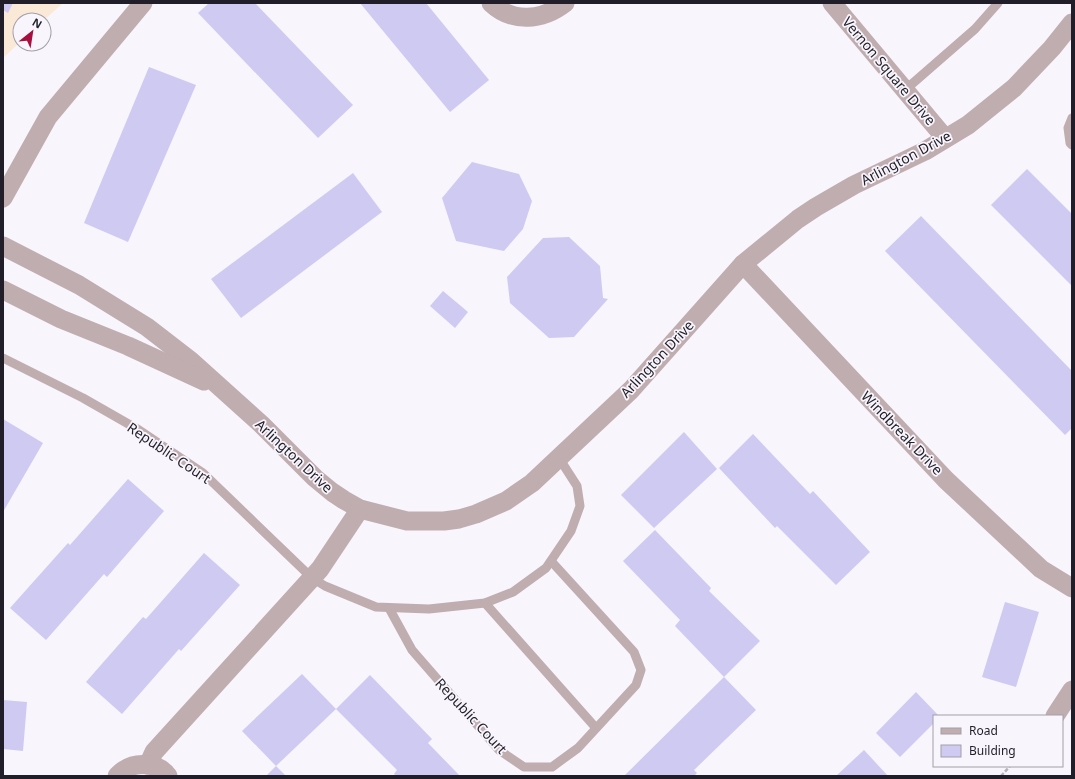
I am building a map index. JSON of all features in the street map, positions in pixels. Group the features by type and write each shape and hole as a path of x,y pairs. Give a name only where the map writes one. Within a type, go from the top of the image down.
{"street":[{"path":"3,198 48,117 143,3"},
{"path":"491,3 498,10 516,16 534,18 555,10 565,3"},
{"name":"Vernon Square Drive","path":"832,3 946,138"},
{"name":"Arlington Drive","path":"3,246 79,285 147,327 191,361 261,424 315,478 332,492 360,509 407,521 432,522 459,519 476,514 506,501 532,483 630,390 743,264 798,218 854,185 925,151 968,125 1014,88 1052,48 1072,22"},
{"name":"Windbreak Drive","path":"743,264 946,480 1041,569 1072,588"},
{"name":"Arlington Drive","path":"3,290 61,319 168,364 223,390"},
{"path":"148,765 154,752 320,569 360,509"},
{"path":"1056,715 1072,690"},
{"path":"117,776 125,769 139,764 153,766 166,773 168,776"}],"lane":[{"path":"904,90 975,29 998,3"},
{"path":"1072,118 1068,128 1070,143 1072,145"},
{"name":"Republic Court","path":"3,358 83,398 139,430 203,473 312,578 325,586 376,607 429,609 485,603 513,592 546,568 570,531 580,506 577,486 559,458"},
{"name":"Republic Court","path":"389,608 412,650 499,750 524,767 552,767 578,748 636,685 642,670 634,652 551,561"},
{"path":"485,603 596,728"}],"path":[{"path":"1001,776 1009,767"}],"shaded area":[{"path":"3,3 63,3 52,13 12,12 12,50 3,58"}],"building":[{"path":"3,3 13,3 8,13 3,10"},
{"path":"209,3 255,3 353,105 318,138 198,13"},
{"path":"360,3 426,3 489,80 450,112"},
{"path":"149,67 196,85 128,242 84,223"},
{"path":"472,162 519,174 532,201 523,229 504,251 456,241 442,198"},
{"path":"1027,169 1072,214 1072,286 991,205"},
{"path":"353,173 382,212 241,318 211,279"},
{"path":"921,216 1072,371 1072,428 1065,435 885,251"},
{"path":"569,237 600,266 603,298 608,299 574,337 549,338 510,303 507,277 543,238"},
{"path":"443,291 468,312 455,328 430,306"},
{"path":"3,419 43,443 3,512"},
{"path":"684,432 717,469 654,528 621,495"},
{"path":"753,434 810,494 813,491 870,552 836,585 777,526 775,528 719,468"},
{"path":"128,479 164,511 107,577 104,574 46,640 10,608 68,543 70,545"},
{"path":"655,530 711,588 709,591 760,641 724,677 675,626 680,620 623,561"},
{"path":"204,553 240,585 181,651 179,649 122,714 86,682 143,617 146,619"},
{"path":"1005,602 1039,612 1016,687 982,677"},
{"path":"302,674 336,709 276,766 242,731"},
{"path":"370,675 432,739 428,743 460,776 396,776 394,774 397,770 336,709"},
{"path":"724,677 756,710 694,770 697,773 694,776 624,776"},
{"path":"916,692 938,715 933,715 933,724 900,757 876,733"},
{"path":"3,700 27,702 23,751 3,749"},
{"path":"864,750 888,776 836,776"},
{"path":"276,766 286,776 266,776"}]}
